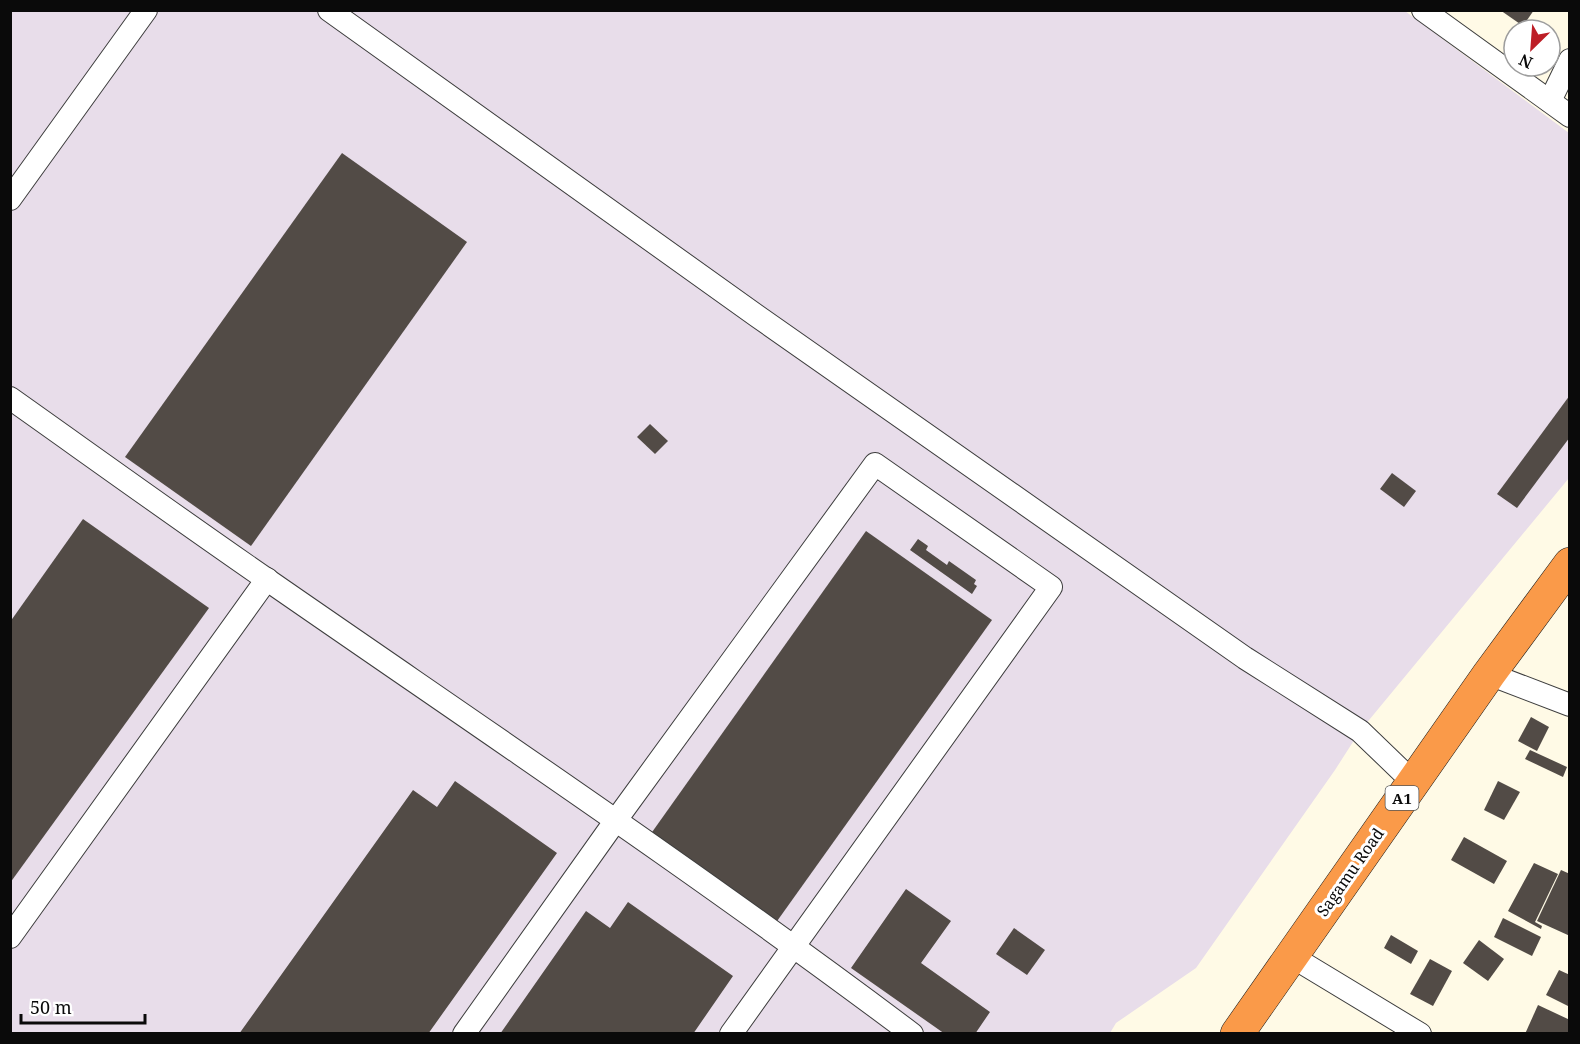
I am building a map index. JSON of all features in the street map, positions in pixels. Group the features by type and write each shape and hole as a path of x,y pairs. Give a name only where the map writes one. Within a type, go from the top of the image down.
{"highway":[{"name":"Sagamu Road","path":"1237,1034 1489,674 1569,564"}],"street":[{"path":"10,199 146,10"},
{"path":"329,10 757,316 1216,637 1360,731 1413,782"},
{"path":"1423,10 1569,116"},
{"path":"1550,101 1569,60"},
{"path":"10,398 267,579 616,819 793,945 912,1034"},
{"path":"464,1034 616,819 875,464 1051,586 731,1034"},
{"path":"10,937 267,579"},
{"path":"1489,674 1569,705"},
{"path":"1291,956 1420,1034"}],"shaded area":[{"path":"10,11 1405,11 1569,133 1569,478 1360,731 1196,968 1116,1023 1110,1033 11,1033"}],"building":[{"path":"1500,10 1534,10 1528,18 1512,18"},
{"path":"342,153 467,242 251,546 125,457"},
{"path":"1570,395 1570,437 1517,508 1497,494"},
{"path":"650,424 668,441 655,454 637,437"},
{"path":"1392,473 1416,491 1404,507 1380,489"},
{"path":"83,519 209,608 10,883 10,622"},
{"path":"866,531 992,620 775,924 650,835"},
{"path":"918,539 928,546 926,550 947,565 949,561 976,580 974,584 977,586 972,594 910,550"},
{"path":"1531,717 1549,727 1537,751 1518,741"},
{"path":"1530,750 1567,767 1563,777 1525,759"},
{"path":"455,781 557,853 428,1034 239,1034 413,790 437,807"},
{"path":"1498,781 1520,792 1504,820 1484,810"},
{"path":"1464,837 1507,861 1494,884 1451,860"},
{"path":"1534,863 1558,874 1535,922 1542,926 1541,929 1508,911"},
{"path":"1561,870 1570,874 1570,936 1537,921"},
{"path":"906,889 951,921 921,963 990,1012 975,1034 945,1034 851,968"},
{"path":"628,902 733,976 693,1034 500,1034 586,911 610,928"},
{"path":"1503,918 1541,937 1532,956 1494,937"},
{"path":"1014,928 1045,950 1027,975 996,954"},
{"path":"1391,935 1418,951 1411,964 1384,948"},
{"path":"1479,940 1504,959 1488,981 1463,963"},
{"path":"1430,959 1452,971 1433,1006 1410,994"},
{"path":"1559,970 1570,975 1570,1007 1546,995"},
{"path":"1538,1005 1570,1020 1570,1034 1525,1034"}]}
